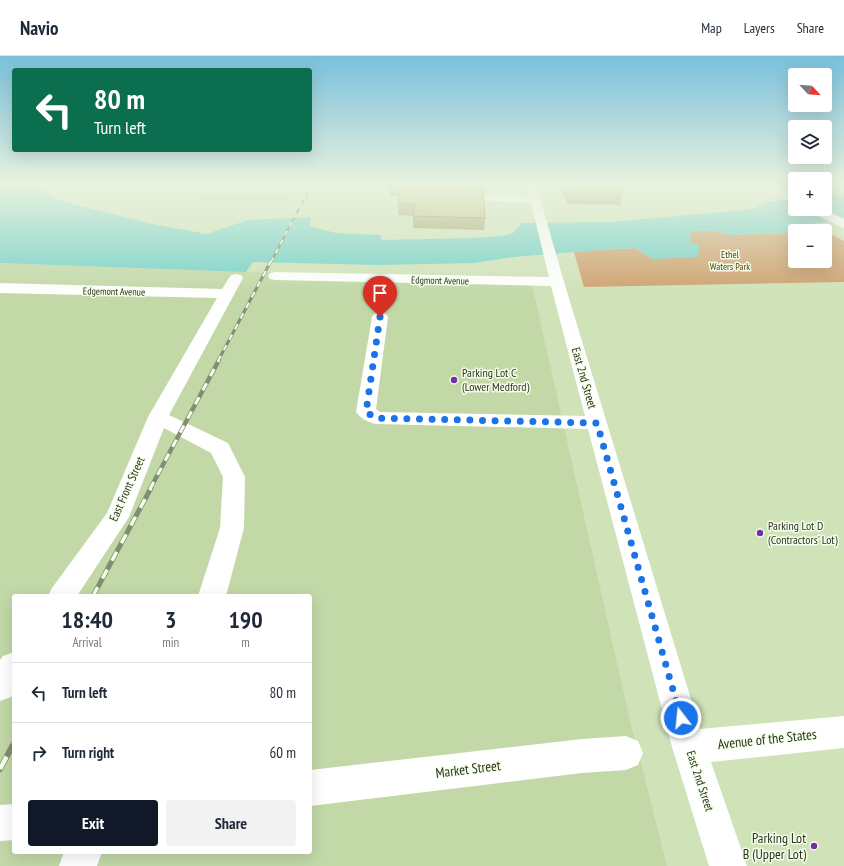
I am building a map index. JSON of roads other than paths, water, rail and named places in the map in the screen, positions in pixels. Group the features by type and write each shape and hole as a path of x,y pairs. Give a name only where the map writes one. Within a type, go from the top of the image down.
{"street":[{"name":"East 2nd Street","path":"542,222 557,282 689,747 728,866"},
{"name":"Edgmont Avenue","path":"275,276 557,282"},
{"name":"Edgemont Avenue","path":"0,288 232,286"},
{"name":"East Front Street","path":"63,594 117,517 158,417 232,286"},
{"path":"380,317 366,412 376,418 597,423"},
{"path":"158,417 220,448 234,477 232,528 213,594"},
{"path":"0,686 12,669"},
{"name":"Avenue of the States","path":"689,747 844,732"},
{"name":"Market Street","path":"312,788 626,752"},
{"path":"0,823 12,822"},
{"path":"78,866 82,854"}],"water":[{"path":"0,222 143,222 206,234 243,222 310,222 310,226 336,233 381,235 381,240 503,236 513,233 522,223 824,222 812,224 788,224 788,233 727,235 718,231 691,231 689,242 699,244 698,257 653,259 635,248 514,257 473,263 378,265 253,262 246,272 0,263"}],"railway":[{"path":"271,262 292,222"},
{"path":"218,361 271,261"},
{"path":"150,489 219,360"},
{"path":"94,594 151,488"},
{"path":"0,769 12,747"}],"place":[{"name":"Parking Lot C (Lower Medford)","path":"454,380"},
{"name":"Parking Lot D (Contractors' Lot)","path":"760,533"},
{"name":"Parking Lot B (Upper Lot)","path":"814,846"}],"park label":[{"name":"Ethel Waters Park","path":"730,260"}]}
